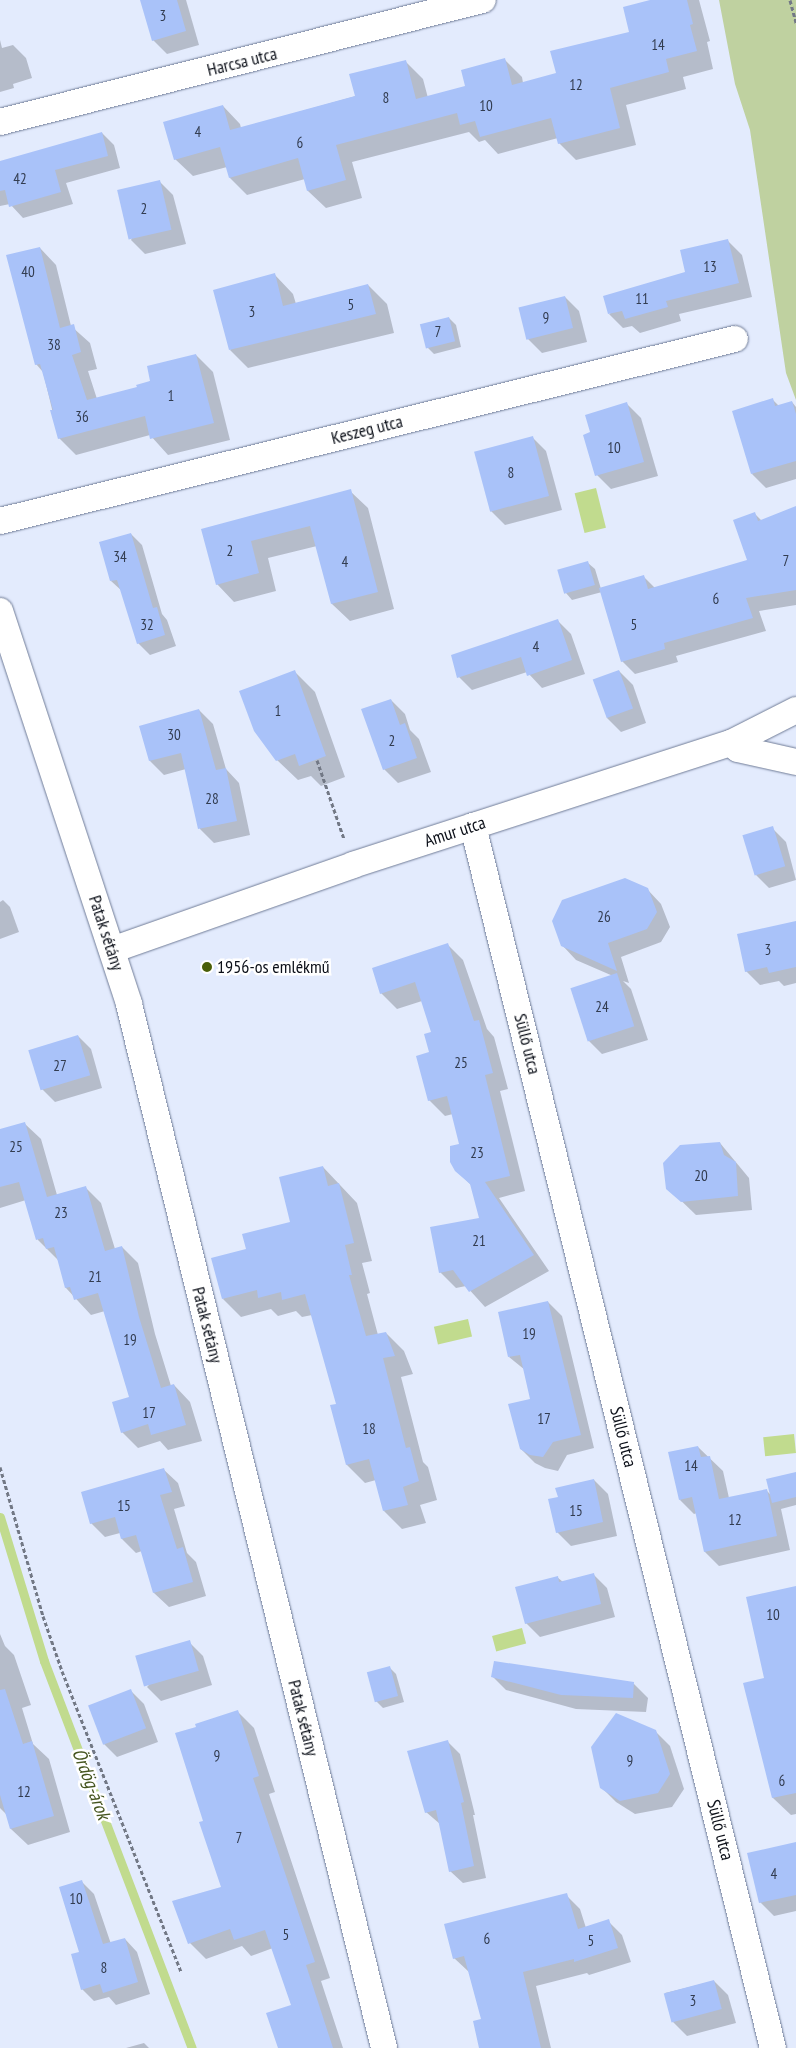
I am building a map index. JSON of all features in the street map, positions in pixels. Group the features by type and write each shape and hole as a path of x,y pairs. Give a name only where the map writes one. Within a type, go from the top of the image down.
{"street":[{"name":"Harcsa utca","path":"0,122 483,0"},
{"name":"Keszeg utca","path":"0,521 735,339"},
{"name":"Patak sétány","path":"0,611 112,950 144,1065 384,2048"},
{"name":"Amur utca","path":"112,950 354,865 731,743 796,710"},
{"path":"731,743 738,749 796,762"},
{"name":"Süllő utca","path":"473,826 773,2048"}],"path":[{"path":"790,0 796,23"},
{"path":"317,760 333,810"},
{"path":"0,1467 43,1616 62,1671 181,1972"}],"shaded area":[{"path":"719,0 796,0 796,400 786,373 750,130 735,84"},
{"path":"596,488 606,528 585,533 575,493"},
{"path":"468,1319 472,1337 438,1344 434,1327"},
{"path":"794,1434 796,1453 765,1456 763,1437"},
{"path":"522,1628 526,1643 496,1651 492,1636"}],"building":[{"path":"140,0 177,0 186,31 152,41"},
{"path":"650,0 687,0 693,24 690,25 697,51 666,59 669,72 610,88 620,128 558,144 551,118 480,137 475,121 460,125 457,113 336,145 346,180 307,191 298,158 229,178 220,147 174,160 163,122 223,105 230,130 355,96 349,74 406,60 416,99 465,86 461,70 505,58 512,85 556,73 550,51 629,32 623,7"},
{"path":"102,132 108,156 55,170 61,192 9,207 5,190 0,191 0,161"},
{"path":"160,180 171,230 129,240 117,190"},
{"path":"728,239 739,283 666,301 668,307 625,319 622,311 608,314 603,296 685,272 680,250"},
{"path":"40,247 60,328 74,324 81,352 72,355 87,400 137,387 136,385 150,381 147,366 196,354 214,423 150,439 145,416 58,439 50,410 53,410 40,364 35,365 6,255"},
{"path":"275,273 283,306 368,284 376,314 229,350 213,290"},
{"path":"565,296 573,328 526,340 518,308"},
{"path":"449,317 455,341 426,349 420,324"},
{"path":"773,398 775,406 792,401 796,414 796,461 751,474 732,411"},
{"path":"627,402 644,462 595,476 583,435 590,432 585,415"},
{"path":"533,436 549,496 490,512 474,452"},
{"path":"351,489 378,592 331,604 310,526 251,541 259,573 216,585 201,529"},
{"path":"796,506 796,590 746,598 753,618 664,643 665,649 621,662 599,588 644,575 648,589 747,560 733,520 755,512 758,521"},
{"path":"131,533 153,608 157,607 165,635 137,644 117,580 110,581 99,542"},
{"path":"588,561 595,585 564,594 557,570"},
{"path":"558,619 572,660 527,676 521,657 457,678 451,655"},
{"path":"295,670 326,756 299,766 295,754 276,761 254,731 239,691"},
{"path":"619,670 633,709 607,718 593,680"},
{"path":"391,699 400,725 405,723 417,758 383,770 361,709"},
{"path":"199,709 216,770 226,768 237,821 198,829 181,753 149,761 139,726"},
{"path":"773,826 785,866 755,876 742,835"},
{"path":"625,878 648,888 657,912 647,929 608,943 617,971 561,946 552,921 562,900"},
{"path":"796,921 796,967 769,973 767,967 745,972 737,934"},
{"path":"448,943 474,1021 479,1020 493,1073 485,1075 510,1176 485,1182 534,1255 469,1292 453,1270 439,1273 430,1227 479,1218 470,1184 455,1171 450,1162 450,1146 459,1144 447,1096 428,1101 416,1056 429,1052 424,1034 431,1032 415,982 380,994 372,968"},
{"path":"617,973 634,1026 588,1041 570,988"},
{"path":"78,1035 90,1075 41,1090 28,1050"},
{"path":"25,1122 47,1197 86,1186 105,1251 122,1246 139,1317 161,1388 174,1384 186,1425 151,1435 148,1424 121,1433 112,1402 129,1397 98,1293 74,1300 70,1287 65,1288 54,1247 46,1249 43,1238 36,1240 19,1182 0,1187 0,1129"},
{"path":"720,1142 724,1155 736,1162 738,1196 681,1202 666,1189 663,1163 680,1145"},
{"path":"323,1166 328,1186 339,1183 354,1243 345,1245 352,1275 349,1275 366,1336 386,1332 395,1356 383,1358 406,1448 410,1447 419,1481 403,1487 408,1505 383,1511 369,1459 346,1465 330,1405 336,1404 305,1294 282,1300 281,1292 258,1298 257,1290 222,1299 211,1258 246,1249 242,1234 290,1222 279,1177"},
{"path":"548,1301 581,1435 553,1442 543,1457 530,1455 520,1449 508,1404 530,1399 520,1355 508,1357 498,1312"},
{"path":"698,1446 701,1457 710,1456 719,1499 767,1489 777,1536 704,1552 692,1497 679,1500 668,1452"},
{"path":"164,1468 172,1492 160,1495 177,1549 183,1547 193,1582 153,1593 136,1535 121,1539 115,1517 90,1524 81,1492"},
{"path":"796,1472 796,1497 772,1503 766,1479"},
{"path":"594,1479 603,1522 556,1533 548,1499 558,1497 555,1488"},
{"path":"594,1573 601,1604 525,1624 515,1587 558,1576 559,1582"},
{"path":"796,1586 796,1793 772,1798 743,1683 764,1678 746,1597"},
{"path":"190,1640 199,1671 144,1686 135,1656"},
{"path":"494,1661 634,1682 633,1698 561,1695 491,1677"},
{"path":"390,1666 398,1696 375,1702 367,1672"},
{"path":"5,1689 23,1744 32,1741 54,1816 10,1829 0,1795 0,1690"},
{"path":"131,1689 146,1728 103,1745 88,1705"},
{"path":"238,1710 259,1776 253,1778 315,1962 306,1965 333,2048 278,2048 266,2013 291,2005 265,1930 234,1940 230,1929 188,1944 172,1901 221,1887 199,1822 203,1821 175,1733 196,1727 195,1724"},
{"path":"616,1713 656,1730 670,1774 658,1793 620,1801 600,1788 591,1747"},
{"path":"448,1740 464,1802 461,1803 474,1866 449,1872 436,1810 425,1813 407,1751"},
{"path":"796,1842 796,1895 759,1903 747,1853"},
{"path":"82,1880 103,1944 125,1938 138,1982 103,1993 100,1984 81,1990 71,1954 79,1952 59,1887"},
{"path":"567,1893 578,1929 609,1919 618,1948 574,1962 574,1959 523,1972 541,2048 479,2048 473,2021 481,2019 464,1956 453,1959 444,1924"},
{"path":"714,1980 722,2009 672,2022 664,1993"}],"waterway":[{"name":"Ördög-árok","path":"0,1517 44,1661 192,2048"}],"place":[{"name":"1956-os emlékmű","path":"207,967"}]}
